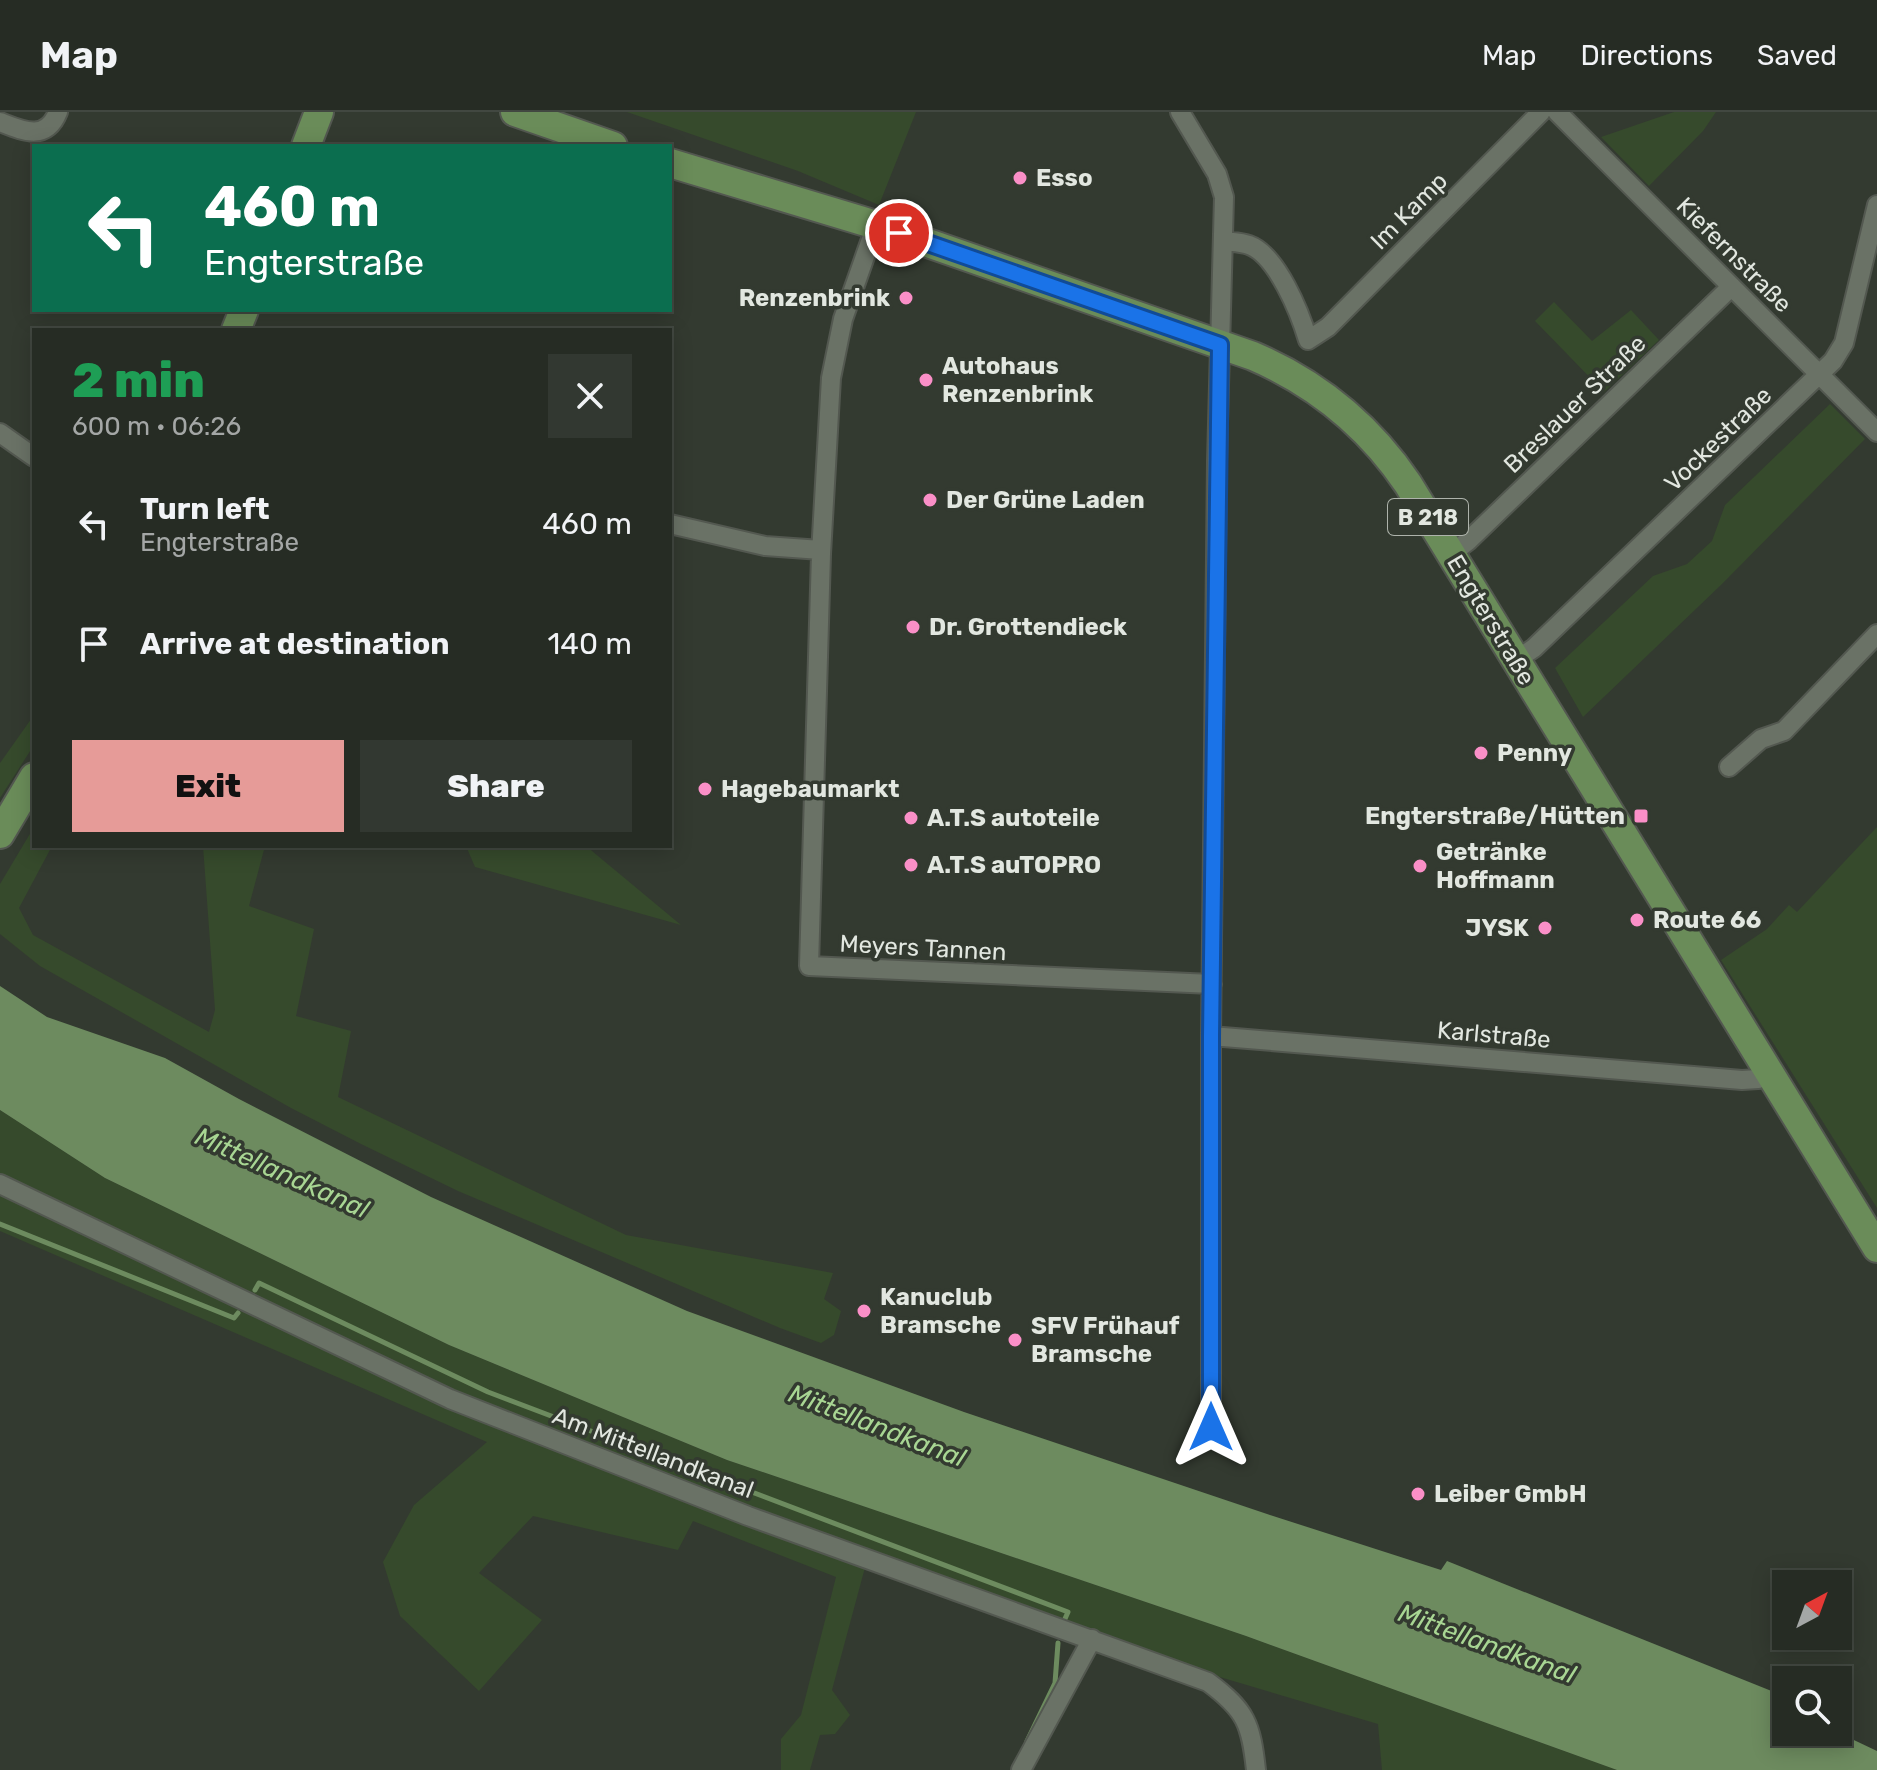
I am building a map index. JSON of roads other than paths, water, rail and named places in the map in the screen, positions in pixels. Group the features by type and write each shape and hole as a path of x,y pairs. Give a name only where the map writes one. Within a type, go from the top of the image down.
{"main road":[{"path":"307,144 319,112"},
{"path":"515,112 607,144"},
{"name":"Engterstraße","path":"672,164 876,225 1220,345 1283,369 1322,392 1358,422 1394,463 1877,1248"},
{"path":"0,834 32,780"}],"street":[{"path":"0,122 25,132 38,133 48,128 58,112"},
{"path":"1180,112 1217,174 1224,197 1211,1036 1211,1427"},
{"name":"Im Kamp","path":"1224,241 1249,245 1266,256 1299,310 1308,340 1328,327 1541,112"},
{"name":"Kiefernstraße","path":"1557,112 1877,432"},
{"name":"Vockestraße","path":"1515,661 1539,643 1833,361 1844,343 1877,205"},
{"name":"Meyers Tannen","path":"876,225 843,319 831,378 821,550 809,966 1212,984"},
{"name":"Breslauer Straße","path":"1451,554 1731,287"},
{"path":"0,433 32,456"},
{"path":"672,524 765,546 821,550"},
{"path":"1729,767 1761,739 1784,731 1877,634"},
{"name":"Karlstraße","path":"1211,1036 1742,1080 1758,1079 1771,1072"},
{"name":"Am Mittellandkanal","path":"0,1184 450,1399 762,1521 1208,1682 1233,1700 1248,1724 1256,1770"},
{"path":"1021,1770 1092,1639"}],"water":[{"name":"Mittellandkanal","path":"0,986 47,1017 165,1058 431,1197 687,1311 964,1412 1270,1515 1441,1570 1447,1561 1772,1691 1772,1746 1852,1746 1852,1739 1877,1751 1877,1770 1617,1770 1246,1636 727,1460 449,1345 105,1178 0,1110"}],"waterway":[{"path":"0,1224 234,1318 238,1313"},
{"path":"255,1290 259,1283 488,1392 1068,1612 1064,1621"},
{"path":"1027,1741 1055,1683 1058,1643"}],"place":[{"name":"Esso","path":"1020,178"},
{"name":"Renzenbrink","path":"906,298"},
{"name":"Autohaus Renzenbrink","path":"926,380"},
{"name":"Der Grüne Laden","path":"930,500"},
{"name":"Dr. Grottendieck","path":"913,627"},
{"name":"Penny","path":"1481,753"},
{"name":"Hagebaumarkt","path":"705,789"},
{"name":"Engterstraße/Hütten","path":"1641,816"},
{"name":"A.T.S autoteile","path":"911,818"},
{"name":"A.T.S auTOPRO","path":"911,865"},
{"name":"Getränke Hoffmann","path":"1420,866"},
{"name":"Route 66","path":"1637,920"},
{"name":"JYSK","path":"1545,928"},
{"name":"Kanuclub Bramsche","path":"864,1311"},
{"name":"SFV Frühauf Bramsche","path":"1015,1340"},
{"name":"Leiber GmbH","path":"1418,1494"}]}
